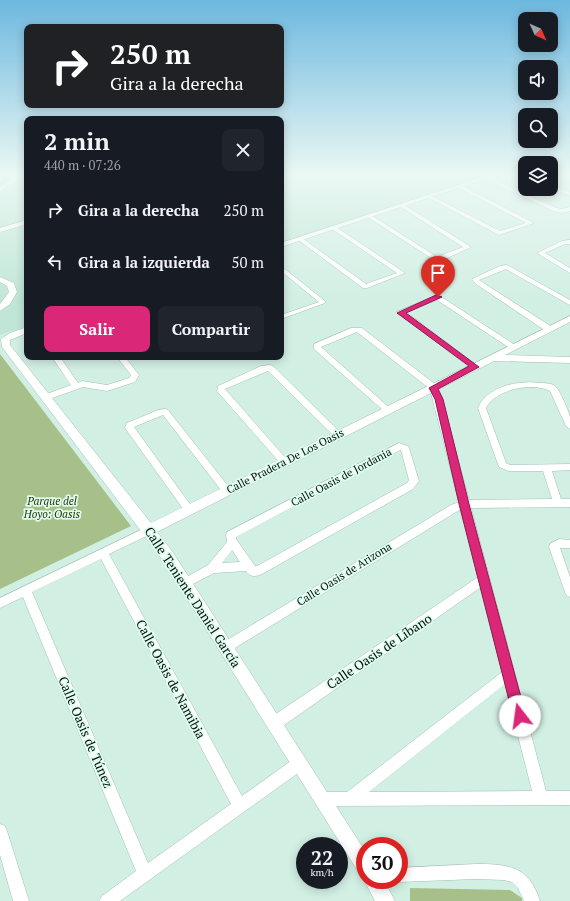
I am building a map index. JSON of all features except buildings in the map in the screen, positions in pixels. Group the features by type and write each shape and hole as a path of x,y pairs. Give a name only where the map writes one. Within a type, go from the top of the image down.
{"street":[{"path":"284,245 363,218"},
{"path":"372,218 436,259 441,259 469,247 421,218"},
{"path":"470,218 499,233 531,223 521,218"},
{"path":"0,230 24,223"},
{"path":"300,239 365,287 402,273 334,228"},
{"path":"570,242 564,242 540,253 570,271"},
{"path":"549,329 475,280 502,267 507,267 570,303"},
{"path":"284,270 323,302 284,317"},
{"path":"0,279 11,285 13,292 8,302 0,308"},
{"path":"475,367 401,312 438,297 514,347"},
{"name":"Calle Pradera De Los Oasis","path":"0,603 570,319"},
{"path":"388,410 318,349 317,346 354,330 359,330 433,388 439,399 464,504 541,798"},
{"name":"Calle Teniente Daniel García","path":"24,331 6,339 5,345 47,397 149,530 275,723 356,853"},
{"path":"492,358 570,360"},
{"path":"58,360 76,386"},
{"path":"47,397 76,386 86,384 107,388 132,380 134,375 123,360"},
{"path":"284,462 221,391 221,388 264,368 270,368 338,435"},
{"path":"570,426 553,389 550,387 515,386 488,400 483,404 482,408 502,466 509,468 570,467"},
{"path":"189,510 129,428 132,424 160,412 165,412 227,491"},
{"name":"Calle Oasis de Jordania","path":"185,583 212,568 232,543 230,538 231,535 399,446 405,448 414,482 412,485 258,571 254,572 249,566 212,568"},
{"path":"546,467 558,504"},
{"path":"464,504 570,504"},
{"name":"Calle Oasis de Arizona","path":"226,647 431,520 464,504"},
{"path":"232,543 249,566"},
{"path":"570,544 559,543 555,545 555,549 570,592"},
{"name":"Calle Oasis de Namibia","path":"103,553 240,806"},
{"name":"Calle Oasis de Líbano","path":"275,723 484,579"},
{"name":"Calle Oasis de Túnez","path":"26,590 145,874"},
{"path":"350,798 508,674"},
{"path":"107,901 300,762"},
{"path":"322,799 570,798"},
{"path":"0,831 21,901"},
{"path":"408,875 502,872 520,878 529,891 532,901"},
{"path":"379,889 386,901"}],"shaded area":[{"path":"0,218 24,218 24,327 0,335"},
{"path":"284,218 354,218 284,241"}],"green space":[{"name":"Parque del Hoyo: Oasis","path":"0,354 131,526 0,589"},
{"path":"410,888 510,890 522,898 522,901 410,901"}],"route":[{"path":"438,297 400,313 475,367 433,388 439,399 464,504 520,716"}]}
